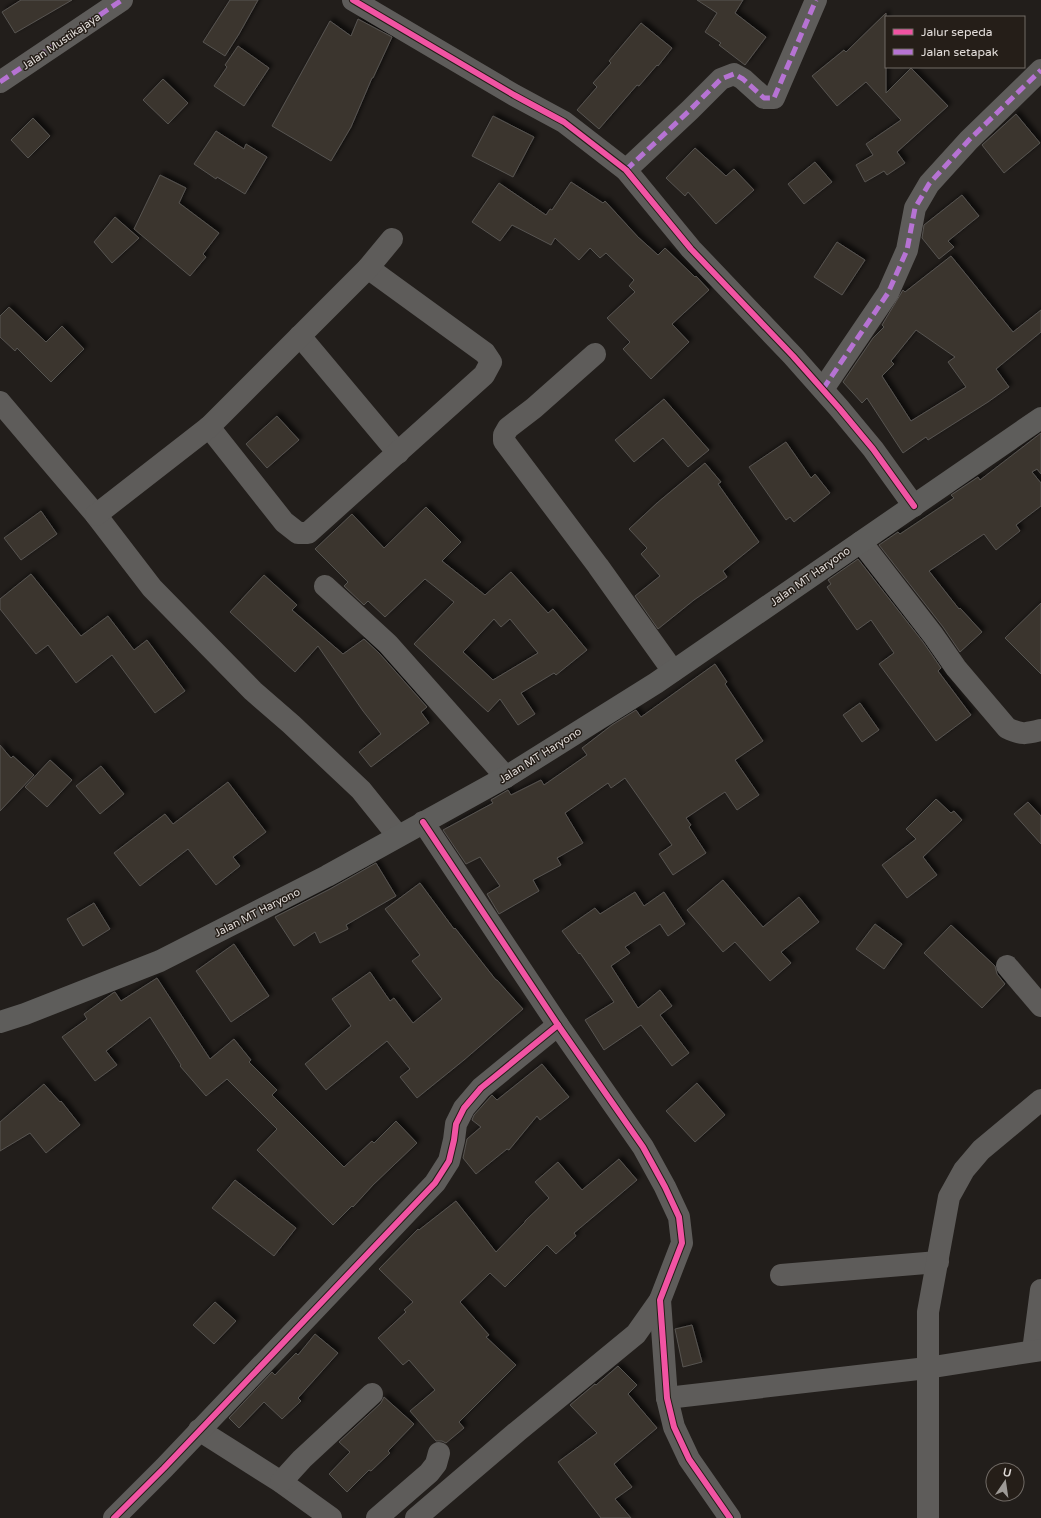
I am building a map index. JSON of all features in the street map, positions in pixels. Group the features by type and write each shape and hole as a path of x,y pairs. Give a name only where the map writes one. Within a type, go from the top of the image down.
{"main road":[{"name":"Jalan MT Haryono","path":"0,1022 25,1014 160,961 327,876 506,777 673,671 1041,418"}],"street":[{"name":"Jalan Mustikajaya","path":"0,82 122,0"},
{"path":"353,0 514,95 564,122 626,170 691,249 823,389 874,449 914,506"},
{"path":"626,170 721,79 734,74 743,79 764,98 774,98 816,0"},
{"path":"823,389 888,293 908,250 915,208 929,184 969,140 1041,70"},
{"path":"96,515 209,427 368,268 392,239"},
{"path":"209,427 284,522 298,533 308,533 484,375 491,362 485,353 368,268"},
{"path":"300,336 398,453"},
{"path":"595,354 534,408 508,428 504,435 504,441 598,566 673,671"},
{"path":"0,402 96,515 152,588 253,691 291,724 361,790 398,836"},
{"path":"860,542 956,668 1007,728 1018,733 1026,734 1041,730"},
{"path":"325,586 388,644 506,777"},
{"path":"416,1518 518,1431 636,1334 660,1300 682,1243 679,1217 665,1187 643,1147 558,1025 423,822"},
{"path":"1007,966 1041,1006"},
{"path":"114,1518 435,1183 449,1161 458,1118 480,1088 558,1025"},
{"path":"928,1518 928,1312 949,1198 964,1170 981,1150 1041,1100"},
{"path":"782,1275 938,1262"},
{"path":"667,1398 927,1368 1037,1350 1041,1290"},
{"path":"660,1300 667,1398 674,1427 689,1459 730,1518"},
{"path":"281,1482 302,1459 372,1394"},
{"path":"199,1430 281,1482 330,1518"},
{"path":"377,1518 429,1473 436,1464 438,1453"}],"building":[{"path":"21,0 72,0 15,33 2,12"},
{"path":"230,0 258,0 225,56 203,42"},
{"path":"697,0 743,0 735,13 766,37 745,65 719,45 721,43 705,32 717,13"},
{"path":"886,13 886,93 911,68 948,106 897,152 905,163 887,175 884,171 865,182 856,165 873,155 866,144 901,120 866,82 837,106 812,76 844,50 846,52"},
{"path":"358,19 392,37 372,78 351,127 331,161 272,126 330,21 351,36"},
{"path":"641,23 672,48 658,66 657,65 639,86 637,85 599,129 577,110 597,87 593,83 611,63 609,61"},
{"path":"238,46 269,68 244,106 214,86 227,67 225,65"},
{"path":"163,79 188,103 168,124 143,100"},
{"path":"1016,114 1040,143 1004,173 982,145"},
{"path":"493,116 534,137 513,177 472,156"},
{"path":"33,118 50,136 28,158 11,140"},
{"path":"216,131 244,149 246,144 267,157 245,194 217,177 216,179 194,164"},
{"path":"695,148 726,176 734,169 754,190 716,224 688,192 685,196 666,178"},
{"path":"815,162 832,182 804,204 788,184"},
{"path":"160,175 186,188 179,203 219,233 203,254 206,257 190,276 134,229"},
{"path":"571,182 603,203 605,201 638,237 658,255 665,248 709,290 672,324 689,342 651,379 623,349 630,342 607,318 635,292 629,286 634,280 606,253 600,258 590,248 579,260 555,238 551,245 512,225 500,241 472,222 499,183 546,215 550,209 552,210"},
{"path":"962,195 979,216 948,241 954,247 939,259 922,238 924,225"},
{"path":"115,217 139,238 112,263 94,242"},
{"path":"837,242 865,260 842,295 814,277"},
{"path":"951,256 1013,332 1041,310 1041,332 996,369 1009,387 928,440 926,437 903,453 867,398 862,403 843,382 873,338 884,327 882,325 903,290 905,292","holes":["916,330 955,357 948,362 966,387 911,421 882,376 894,364 891,361"]},
{"path":"9,307 46,342 62,326 84,349 51,382 17,348 15,351 0,337 0,316"},
{"path":"664,399 709,450 688,467 663,438 634,462 615,440"},
{"path":"277,416 299,440 267,468 246,444"},
{"path":"1041,433 1041,474 1037,469 1032,472 1041,483 1041,506 1016,525 1020,531 996,550 984,534 929,571 959,609 960,608 982,632 960,652 943,627 879,545 898,532 900,534 954,498 951,495 978,477 980,480"},
{"path":"786,442 811,478 815,474 830,493 794,522 790,517 786,520 749,467"},
{"path":"705,463 721,482 718,484 759,542 723,571 727,577 694,600 658,629 635,596 660,576 641,554 647,548 629,529 657,503"},
{"path":"426,507 461,542 442,561 485,595 511,572 548,613 553,609 587,650 556,675 554,673 521,693 535,714 518,725 500,699 488,712 414,644 454,602 425,579 385,617 368,601 364,605 344,586 348,582 315,549 352,514 384,548","holes":["494,619 501,627 510,619 538,653 493,680 463,652"]},
{"path":"41,511 57,534 21,560 4,538"},
{"path":"858,559 923,642 941,668 938,671 971,715 936,741 879,664 894,653 871,620 857,630 827,587 831,584 828,580"},
{"path":"31,574 81,636 108,616 134,650 147,640 185,691 155,713 112,655 76,683 48,645 36,654 0,609 0,599"},
{"path":"264,575 297,605 292,610 343,654 364,639 379,653 427,707 421,712 429,723 371,767 359,752 381,734 363,711 318,646 295,672 230,612"},
{"path":"1041,603 1041,674 1005,638"},
{"path":"715,664 727,682 725,684 763,741 735,760 759,795 737,810 725,792 686,818 691,825 689,827 706,853 673,875 659,854 672,845 625,778 611,788 608,783 565,813 583,843 557,858 561,865 533,880 539,891 499,914 487,894 500,886 480,857 466,864 443,830 493,803 491,800 508,790 511,795 541,780 544,785 587,755 582,748 612,725 636,710 641,717"},
{"path":"860,703 879,730 862,742 843,715"},
{"path":"0,745 11,758 13,756 34,775 0,811"},
{"path":"50,760 72,780 47,807 25,787"},
{"path":"101,766 124,794 100,814 76,786"},
{"path":"228,782 266,832 233,857 240,866 216,885 188,849 140,886 114,853 165,814 173,824"},
{"path":"936,799 951,813 954,811 962,820 923,857 937,875 907,898 882,865 916,839 906,829"},
{"path":"1028,802 1041,816 1041,844 1014,814"},
{"path":"376,863 396,896 346,925 348,929 320,943 315,932 294,946 275,917 330,889"},
{"path":"723,880 763,927 799,897 819,922 781,952 791,963 770,981 735,942 723,952 687,910"},
{"path":"420,883 454,929 455,928 496,980 523,1009 417,1098 400,1077 410,1069 387,1041 326,1090 305,1064 351,1026 332,999 370,972 390,1001 394,998 413,1023 442,999 412,961 420,955 385,909"},
{"path":"635,892 644,906 664,892 685,924 668,936 660,924 625,947 630,953 611,966 638,1008 660,990 672,1006 660,1015 689,1053 672,1066 641,1025 604,1050 585,1020 614,1002 580,953 579,954 562,931 595,908 600,914"},
{"path":"94,903 110,929 83,946 67,919"},
{"path":"875,924 902,944 884,969 856,949"},
{"path":"951,925 995,966 997,974 1005,984 982,1008 924,953"},
{"path":"234,944 269,996 231,1022 196,971"},
{"path":"157,978 210,1059 234,1039 251,1060 249,1062 277,1090 272,1095 344,1167 372,1141 374,1143 396,1121 417,1143 333,1225 257,1150 277,1129 227,1079 206,1096 180,1066 181,1065 150,1017 106,1051 117,1065 95,1081 62,1037 87,1019 84,1014 113,993 115,992 121,1001"},
{"path":"542,1064 569,1097 540,1120 537,1116 509,1150 507,1149 476,1174 463,1158 467,1139 481,1127 472,1120 474,1115 492,1095 497,1100"},
{"path":"697,1083 725,1115 695,1142 666,1111"},
{"path":"44,1084 60,1102 61,1101 80,1125 46,1153 30,1133 0,1151 0,1122"},
{"path":"619,1159 637,1180 574,1233 576,1236 556,1254 547,1245 505,1287 490,1273 460,1302 489,1335 486,1337 516,1365 459,1422 464,1428 446,1443 436,1441 410,1411 435,1390 409,1360 403,1365 378,1338 406,1312 404,1310 413,1302 379,1269 418,1229 419,1230 456,1201 496,1252 549,1198 535,1182 558,1162 582,1190"},
{"path":"235,1180 296,1228 274,1256 212,1208"},
{"path":"215,1302 236,1321 214,1344 193,1325"},
{"path":"692,1325 702,1362 683,1367 675,1329"},
{"path":"315,1334 338,1353 298,1398 301,1401 282,1419 264,1402 239,1428 229,1418 272,1372 275,1375 296,1353 298,1355"},
{"path":"618,1366 637,1385 628,1394 657,1428 614,1464 632,1487 615,1499 631,1518 601,1518 558,1462 597,1433 570,1405"},
{"path":"384,1397 414,1424 388,1451 390,1453 371,1471 369,1470 347,1492 329,1474 350,1452 339,1442 381,1403"}],"marked path":[{"path":"0,82 122,0"},
{"path":"626,170 721,79 734,74 743,79 764,98 774,98 816,0"},
{"path":"823,389 888,293 907,250 915,208 929,184 969,140 1041,70"}],"cycle path":[{"path":"353,0 514,95 564,122 626,170 691,249 793,356 839,408 873,449 914,506"},
{"path":"423,822 558,1025 643,1147 665,1187 679,1217 682,1243 660,1300 667,1398 674,1427 689,1459 730,1518"},
{"path":"114,1518 164,1468 435,1183 449,1161 456,1124 464,1108 481,1088 558,1025"}]}
